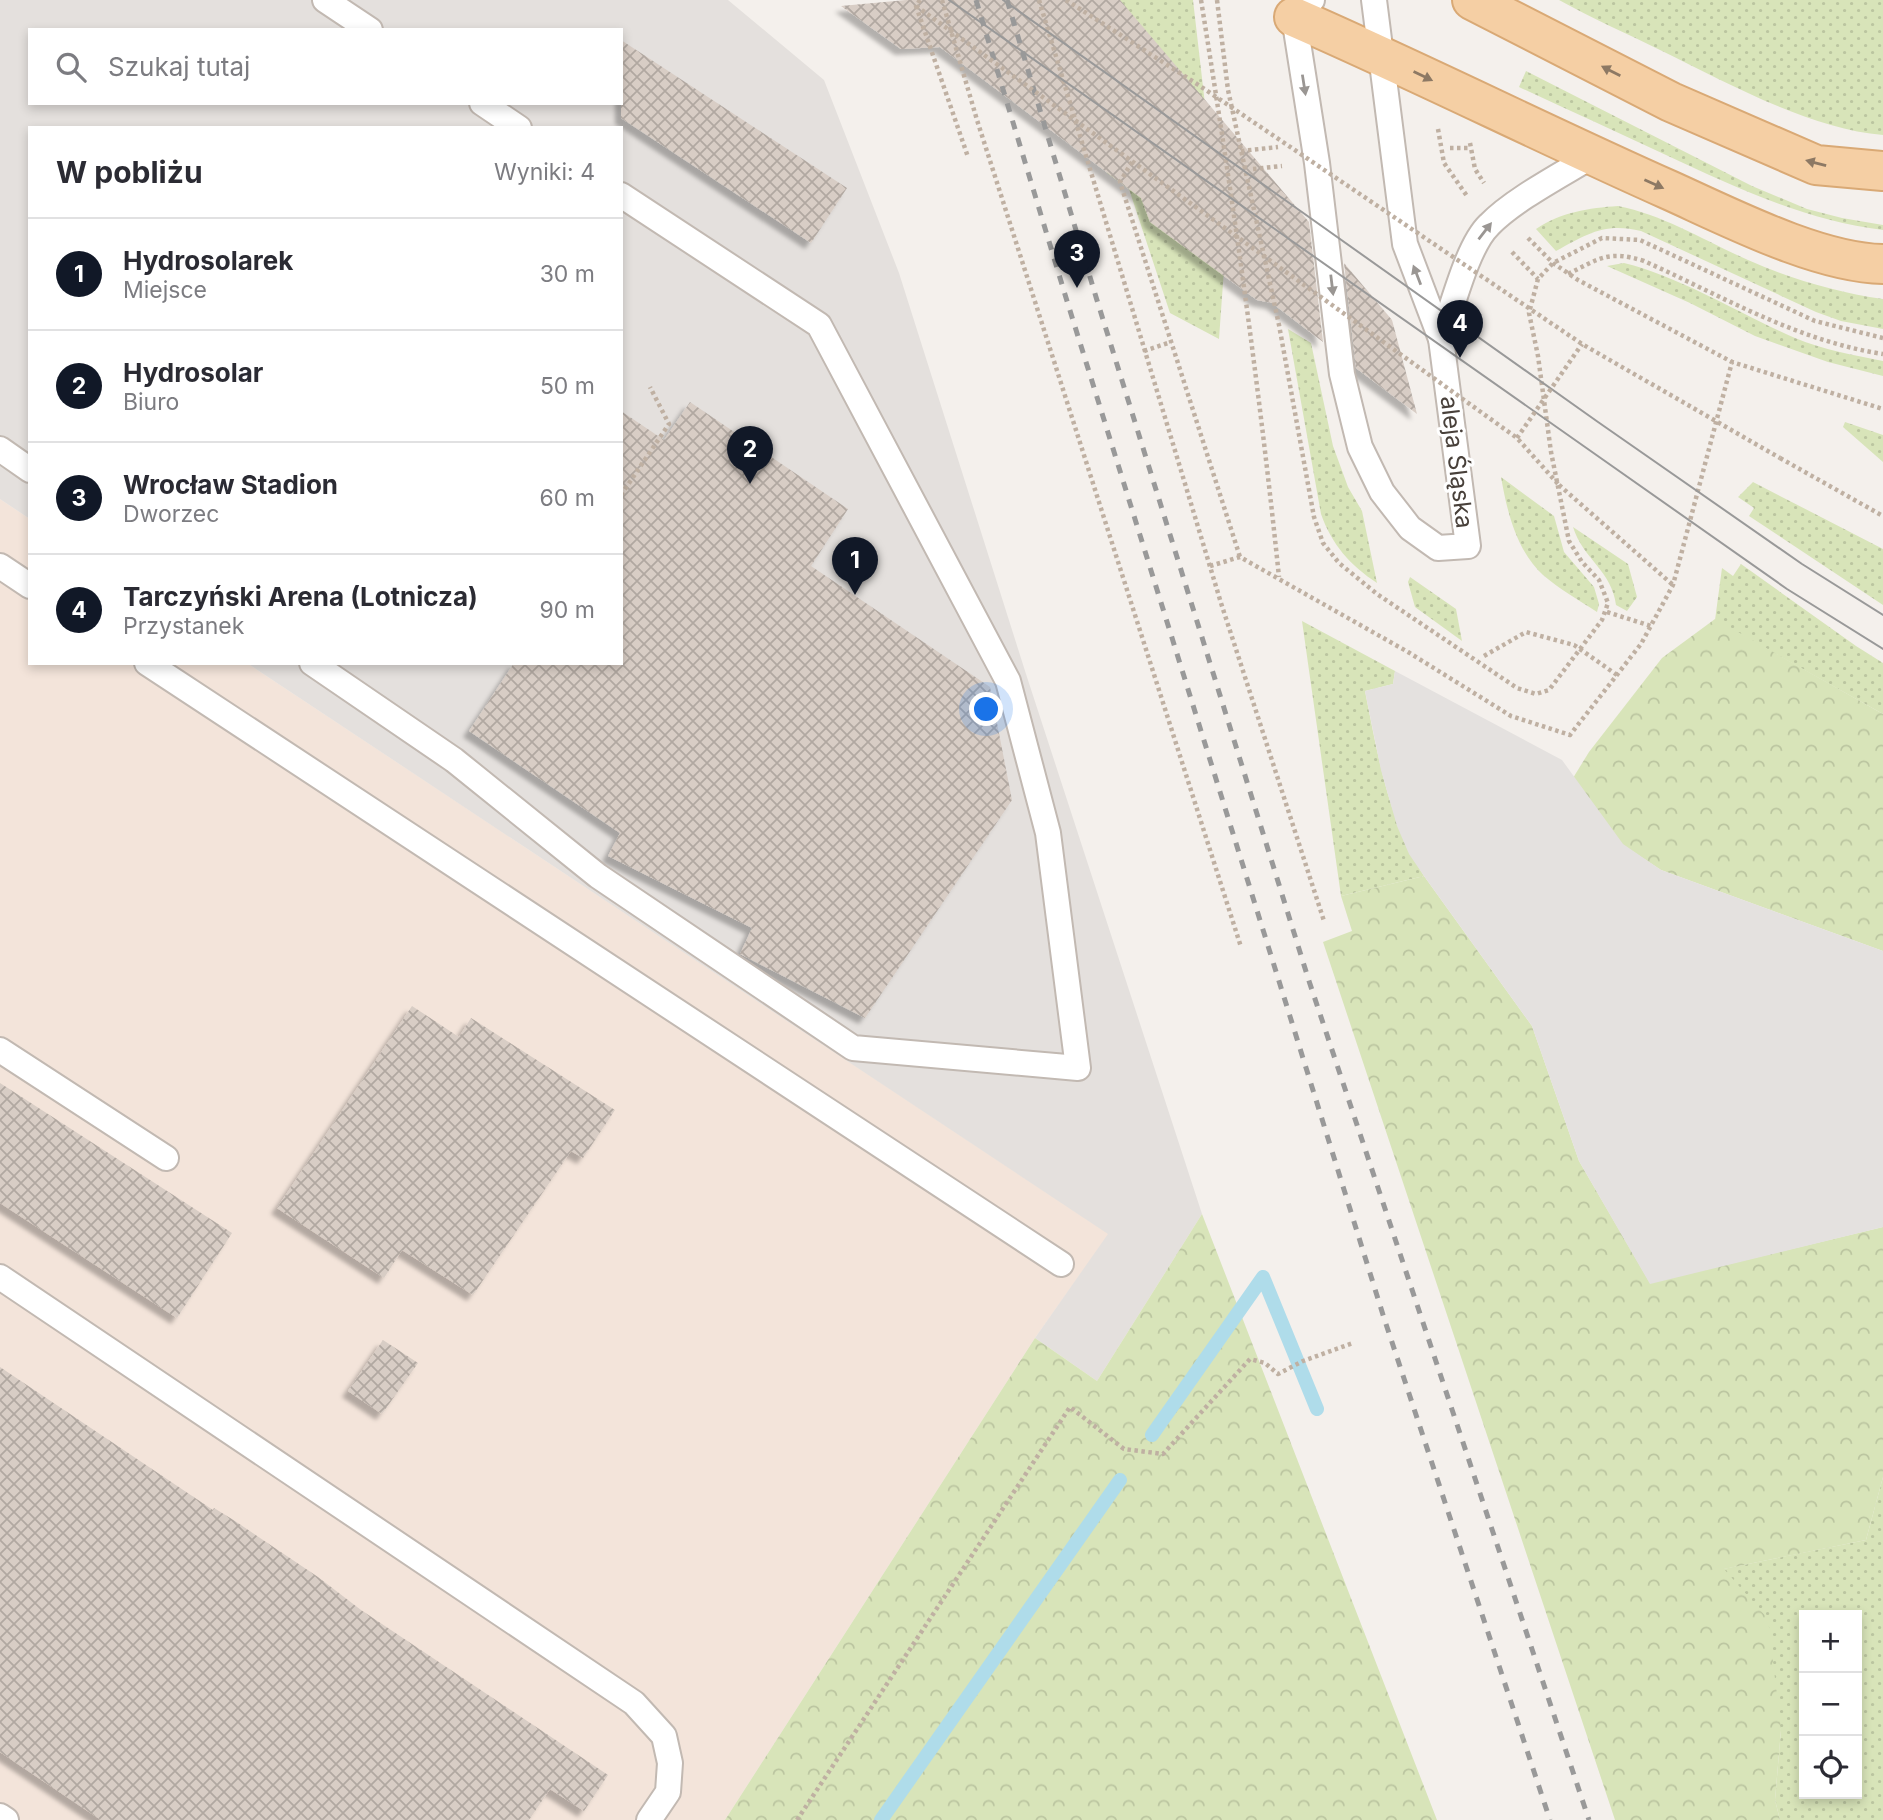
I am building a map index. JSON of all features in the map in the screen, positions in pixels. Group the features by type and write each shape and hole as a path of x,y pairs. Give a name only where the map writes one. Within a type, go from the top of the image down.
{"main road":[{"path":"1472,0 1671,102 1816,164 1883,171"},
{"path":"1303,8 1381,55 1592,156 1736,220 1818,252 1871,264 1883,264"}],"lane":[{"path":"325,0 367,28"},
{"name":"aleja Śląska","path":"1303,8 1317,163 1342,374 1360,447 1382,492 1410,528 1438,548 1468,546 1441,339 1405,244 1374,0"},
{"path":"485,105 516,126"},
{"path":"1441,339 1475,246 1487,226 1592,156"},
{"path":"315,665 454,760 598,876 853,1048 1078,1069 1048,833 1007,681 819,325 623,196"},
{"path":"0,449 28,469"},
{"path":"0,566 28,585"},
{"path":"150,665 1061,1264"},
{"path":"0,1050 166,1157"},
{"path":"0,1276 634,1703 664,1736 670,1763 668,1792 649,1820"},
{"path":"0,1816 6,1820"}],"path":[{"path":"915,6 920,0"},
{"path":"942,0 976,120 1241,947"},
{"path":"1039,0 1210,566 1324,921"},
{"path":"1066,0 1197,84 1582,344 1883,516"},
{"path":"1201,0 1229,172 1263,418 1279,578"},
{"path":"1217,0 1228,90 1279,325 1314,517 1323,543 1339,563 1377,594 1463,653 1529,693 1549,690 1581,650 1606,612 1608,603 1599,580 1581,562 1569,541 1551,452 1538,356 1529,313 1538,279 1553,263 1602,238 1640,240 1815,321 1883,338"},
{"path":"915,6 968,157"},
{"path":"915,6 1517,438 1559,485 1672,585"},
{"path":"1442,120 1437,127 1444,163 1469,198"},
{"path":"1472,130 1470,148 1475,169 1485,184"},
{"path":"1241,151 1270,148"},
{"path":"1450,148 1470,148"},
{"path":"1132,162 1120,182 1240,557 1408,652 1511,716 1570,735 1641,644 1672,585 1732,362"},
{"path":"1229,172 1238,171"},
{"path":"1524,234 1568,274 1732,362 1883,409"},
{"path":"1568,274 1604,256 1623,254 1644,261 1784,327 1841,346 1883,354"},
{"path":"1144,351 1171,342"},
{"path":"1517,438 1582,344"},
{"path":"623,492 668,424 650,387"},
{"path":"1210,566 1240,557"},
{"path":"1606,612 1651,626"},
{"path":"1485,656 1525,632 1574,645 1617,675"},
{"path":"797,1820 1070,1407 1124,1449 1163,1454 1250,1359 1265,1363 1278,1374 1303,1361 1353,1343"}],"shaded area":[{"path":"0,0 728,0 824,80 899,273 1202,1214 1097,1381 1035,1338 1108,1234 250,665 623,665 623,126 28,126 28,518 0,499"},
{"path":"0,499 28,518 28,665 250,665 1109,1234 1035,1338 725,1820 0,1820"},
{"path":"1395,671 1562,760 1623,844 1661,870 1883,951 1883,1227 1650,1284 1579,1161 1532,1026 1409,854 1397,826 1381,770 1365,691 1393,684"}],"green space":[{"path":"1055,0 1193,0 1224,269 1219,339 1170,313 1129,189 1107,173"},
{"path":"1559,0 1883,0 1883,135 1826,124 1768,102"},
{"path":"1526,71 1752,186 1807,209 1883,225 1883,230 1854,226 1799,211 1718,179 1519,87"},
{"path":"1618,206 1668,222 1781,273 1831,289 1883,299 1883,329 1841,321 1816,312 1641,231 1617,228 1597,231 1556,251 1536,229 1576,212"},
{"path":"1624,263 1667,277 1806,342 1883,361 1883,376 1828,362 1755,336 1607,266"},
{"path":"1288,329 1311,343 1333,446 1348,487 1362,511 1377,583 1343,553 1321,514"},
{"path":"1845,422 1883,435 1883,462 1843,427"},
{"path":"1501,477 1554,516 1564,552 1594,587 1599,604 1597,612 1543,575 1526,554 1514,529"},
{"path":"1753,482 1883,549 1883,605 1749,516 1754,508 1738,497"},
{"path":"1573,527 1628,564 1637,597 1627,611 1616,605 1609,583 1583,548"},
{"path":"1741,564 1883,663 1883,714 1715,620 1722,568 1733,576"},
{"path":"1410,577 1456,609 1462,641 1415,607 1408,582"},
{"path":"1715,619 1883,714 1883,951 1661,870 1623,845 1573,778 1589,752 1662,658"},
{"path":"1302,621 1395,671 1393,684 1365,691 1393,810 1401,833 1424,876 1341,896"},
{"path":"1424,876 1532,1026 1579,1161 1650,1283 1883,1227 1883,1477 1866,1540 1724,1569 1768,1619 1781,1730 1775,1800 1780,1820 1615,1820 1323,942 1352,931 1341,896"},
{"path":"1202,1214 1437,1820 725,1820 1035,1338 1097,1381"},
{"path":"1883,1477 1883,1820 1780,1820 1775,1800 1781,1730 1723,1569 1866,1540"}],"building":[{"path":"906,0 1120,0 1309,222 1323,342 1272,303 1257,300 1150,222 1141,198 940,47 901,49 841,6"},
{"path":"623,41 847,188 811,243 621,118"},
{"path":"1344,263 1392,320 1417,414 1356,368"},
{"path":"690,402 848,509 811,566 990,687 1012,800 865,1018 740,954 752,928 608,856 620,833 469,731 513,665 623,665 623,412 664,440"},
{"path":"412,1006 459,1037 471,1018 615,1110 583,1158 571,1151 473,1295 402,1250 384,1278 277,1208"},
{"path":"0,1083 232,1233 177,1318 0,1203"},
{"path":"383,1340 418,1363 382,1414 348,1391"},
{"path":"0,1367 213,1510 214,1508 235,1521 318,1577 361,1610 608,1775 584,1811 550,1789 529,1820 101,1820 0,1752"}],"waterway":[{"path":"1152,1435 1263,1277 1317,1409"},
{"path":"881,1820 1120,1480"}],"tram line":[{"path":"949,0 1787,589 1883,649"},
{"path":"1003,0 1598,422 1802,564 1883,615"}],"railway":[{"path":"976,0 1384,1318 1550,1820"},
{"path":"1007,0 1096,297 1309,981 1589,1820"}],"place":[{"name":"Wrocław Stadion","path":"1077,288"},
{"name":"Tarczyński Arena (Lotnicza)","path":"1460,358"},
{"name":"Hydrosolar","path":"750,484"},
{"name":"Hydrosolarek","path":"855,595"}]}
